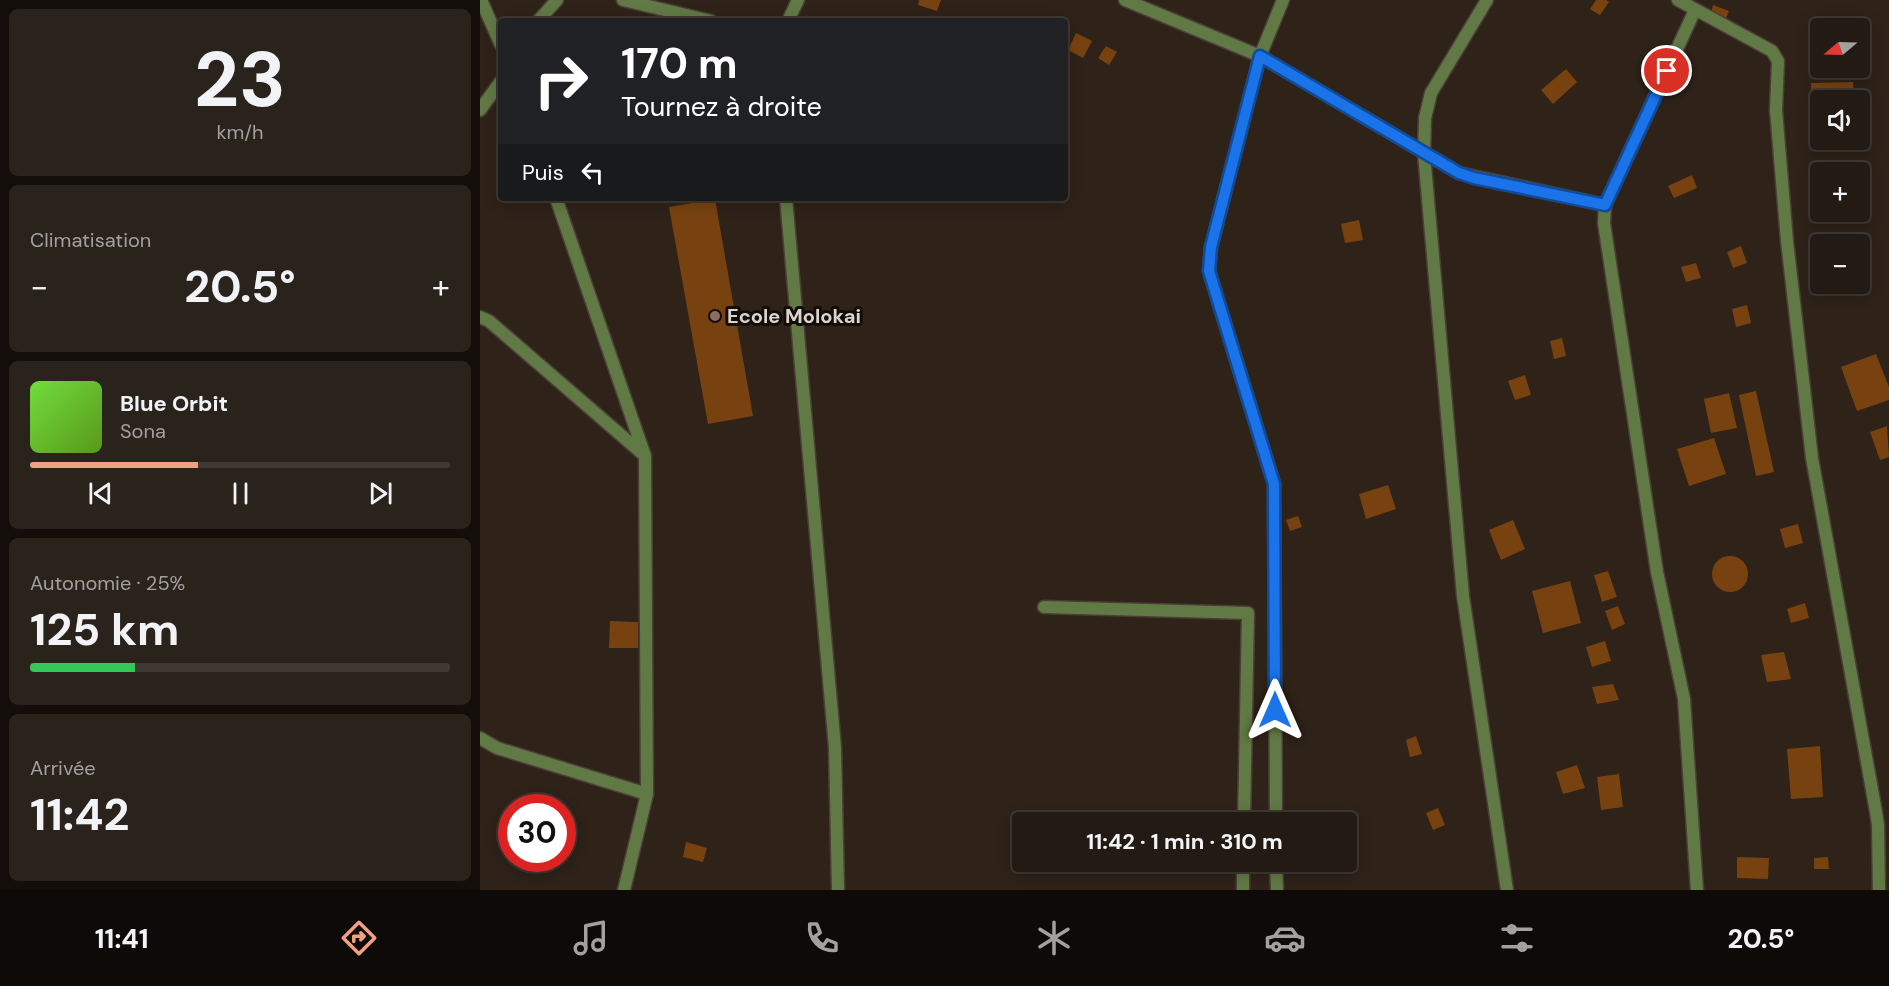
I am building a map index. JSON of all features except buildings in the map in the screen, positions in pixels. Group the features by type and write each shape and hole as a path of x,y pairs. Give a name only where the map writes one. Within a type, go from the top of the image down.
{"street":[{"path":"481,0 498,38"},
{"path":"541,18 557,0"},
{"path":"622,0 698,18"},
{"path":"789,18 798,0"},
{"path":"1125,0 1260,56 1459,173 1605,205"},
{"path":"1276,812 1274,484 1209,271 1211,247 1260,56 1283,0"},
{"path":"1487,0 1431,93 1425,118 1425,154 1463,596 1507,890"},
{"path":"1678,0 1772,51 1778,61 1776,110 1788,252 1812,458 1876,812 1879,890"},
{"path":"1695,10 1605,205 1604,223 1657,572 1684,699 1697,890"},
{"path":"480,110 498,85"},
{"path":"557,201 645,456 647,794 624,890"},
{"path":"786,201 835,748 838,890"},
{"path":"480,317 489,321 645,456"},
{"path":"1044,607 1248,613 1244,812"},
{"path":"480,738 497,748 647,794"},
{"path":"1243,872 1243,890"},
{"path":"1276,872 1276,890"}],"place":[{"name":"Ecole Molokai","path":"715,316"}],"route":[{"path":"1275,710 1274,484 1209,271 1211,247 1260,56 1459,173 1605,205 1667,71"}]}
